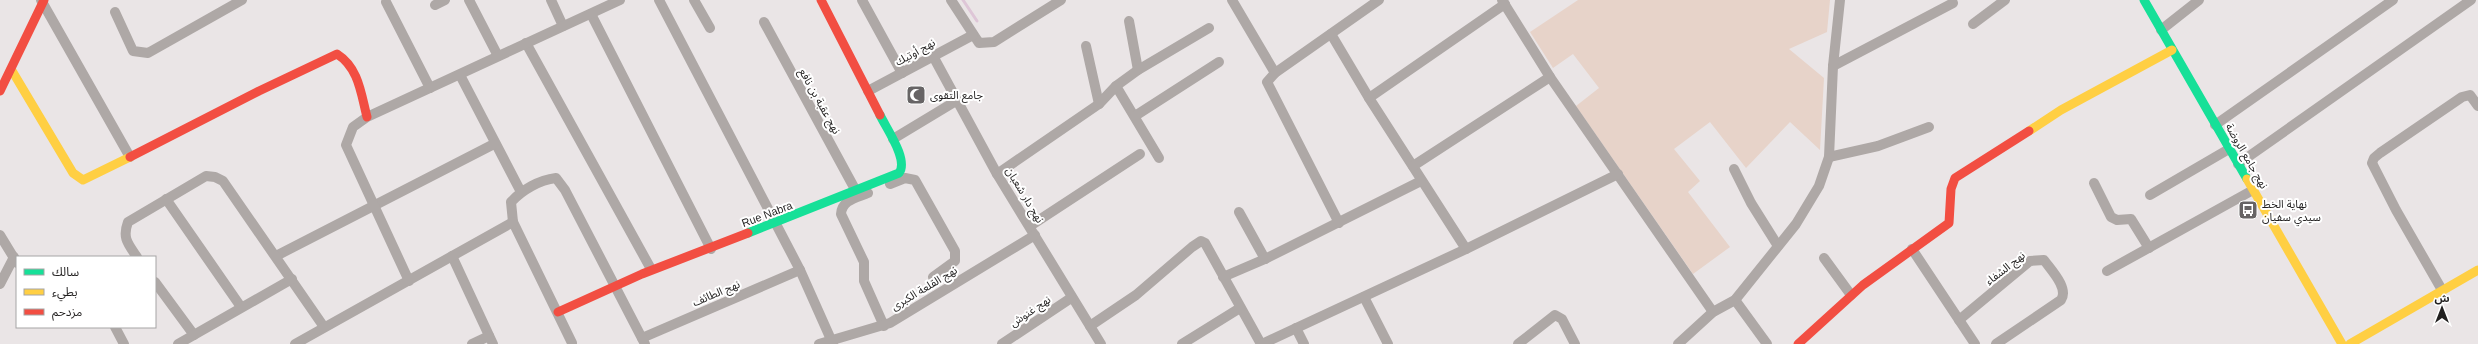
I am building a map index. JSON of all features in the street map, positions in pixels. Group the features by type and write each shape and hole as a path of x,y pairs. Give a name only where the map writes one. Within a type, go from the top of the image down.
{"street":[{"path":"223,0 238,2"},
{"path":"435,5 445,0"},
{"path":"469,0 498,56"},
{"path":"551,0 563,26"},
{"path":"409,281 346,145 353,127 367,117 620,0"},
{"path":"659,0 800,270 832,342"},
{"path":"694,0 710,28"},
{"name":"Rue Nabra","path":"558,312 615,284 651,269 776,224 899,173 902,169 902,159 893,139 821,0"},
{"path":"862,0 902,73"},
{"path":"951,0 979,44 994,42 1061,0"},
{"path":"1232,0 1275,72"},
{"path":"1339,223 1267,85 1275,72 1379,0"},
{"path":"1678,344 1713,312 1735,300 1808,206 1830,157 1833,66 1840,0"},
{"path":"1973,24 2005,0"},
{"name":"نهج جامع الروضة","path":"2144,0 2342,344"},
{"path":"2161,30 2199,0"},
{"path":"2215,125 2393,0"},
{"path":"2238,164 2471,0"},
{"path":"0,91 43,1"},
{"path":"43,1 130,158"},
{"path":"115,12 134,51 142,54 148,53 238,2"},
{"path":"386,2 430,88"},
{"path":"1369,98 1504,2 1550,77 1713,312"},
{"path":"1833,66 1953,3"},
{"path":"591,14 711,248"},
{"path":"1129,21 1138,70"},
{"name":"نهج عقبة بن نافع","path":"764,22 856,191"},
{"path":"997,174 1099,104 1116,86 1138,70 1209,28"},
{"path":"1331,34 1421,181 1466,249"},
{"name":"نهج أوتيك","path":"868,91 973,35"},
{"path":"526,43 651,269"},
{"path":"1086,46 1099,104"},
{"path":"1798,344 1851,295 1912,248 1949,223 1949,195 1955,178 2061,110 2172,50"},
{"path":"11,69 78,178 83,180 90,178 287,77 336,54 344,57 351,65 367,117"},
{"name":"نهج دار شعبان","path":"933,56 956,101 997,174 1101,344"},
{"path":"1134,116 1220,62"},
{"path":"460,75 494,144 521,192"},
{"path":"1413,166 1550,77"},
{"path":"1116,86 1159,158"},
{"path":"2442,290 2392,204 2372,163 2380,153 2462,97 2470,95 2478,106"},
{"path":"893,139 956,101"},
{"path":"1830,157 1878,146 1929,126"},
{"path":"276,256 494,144"},
{"path":"2150,195 2229,148"},
{"name":"نهج القلعة الكبرى","path":"819,344 832,342 884,326 1033,231 1140,154"},
{"path":"1734,169 1751,203 1778,246"},
{"path":"1090,326 1136,295 1197,243 1205,243 1240,308 1262,344 1466,249 1618,174"},
{"path":"136,256 126,242 124,234 128,222 206,176 215,177 223,181 324,327"},
{"path":"572,343 513,222 511,202 521,192 547,179 556,178 560,182 615,284 643,341"},
{"path":"884,326 864,281 864,262 841,214 842,207 846,202 905,178 915,180 956,257 955,261 933,277"},
{"path":"1223,277 1265,259 1421,181"},
{"path":"2094,183 2111,217 2118,220 2131,219 2149,248"},
{"path":"2107,271 2253,190"},
{"path":"166,199 241,307"},
{"path":"1239,212 1265,259"},
{"path":"295,344 513,222"},
{"path":"0,235 15,260 0,284"},
{"path":"1912,248 1959,320 1972,343"},
{"path":"452,256 491,340 472,344"},
{"path":"1824,258 1851,295"},
{"name":"نهج الشفاء","path":"1959,320 2030,261 2044,260 2064,289 2064,295 2061,300 1996,344"},
{"name":"نهج الطائف","path":"643,341 800,270"},
{"path":"2350,344 2442,290 2478,271"},
{"path":"178,344 292,279"},
{"path":"156,283 194,335"},
{"path":"1364,297 1388,344"},
{"name":"نهج غنوش","path":"1002,344 1072,298"},
{"path":"1735,300 1767,344"},
{"path":"1182,344 1240,308"},
{"path":"1518,344 1555,316 1562,319 1575,344"},
{"path":"115,328 124,344"},
{"path":"1296,328 1304,344"}],"shaded area":[{"path":"1578,0 1830,0 1827,32 1789,49 1824,78 1820,150 1790,122 1746,168 1710,122 1674,149 1700,181 1688,192 1730,247 1693,274 1576,106 1599,88 1573,54 1553,68 1530,32"}],"waterway":[{"path":"963,0 977,21"}],"traffic: fast":[{"path":"2144,0 2247,179"},
{"path":"748,233 899,173 901,167 899,152 880,115"}],"traffic: slow":[{"path":"2029,131 2061,110 2172,50"},
{"path":"11,69 73,173 83,180 130,157"},
{"path":"2247,179 2342,344"},
{"path":"2350,344 2478,270"}],"traffic: jam":[{"path":"0,91 44,0"},
{"path":"821,0 880,115"},
{"path":"130,157 259,91 337,54 355,74 361,91 367,117"},
{"path":"1798,344 1863,285 1949,223 1951,189 1955,178 2029,131"},
{"path":"558,312 642,274 748,233"}],"place":[{"name":"جامع التقوى","path":"916,95"},
{"name":"نهاية الخط سيدي سفيان","path":"2248,210"}]}
